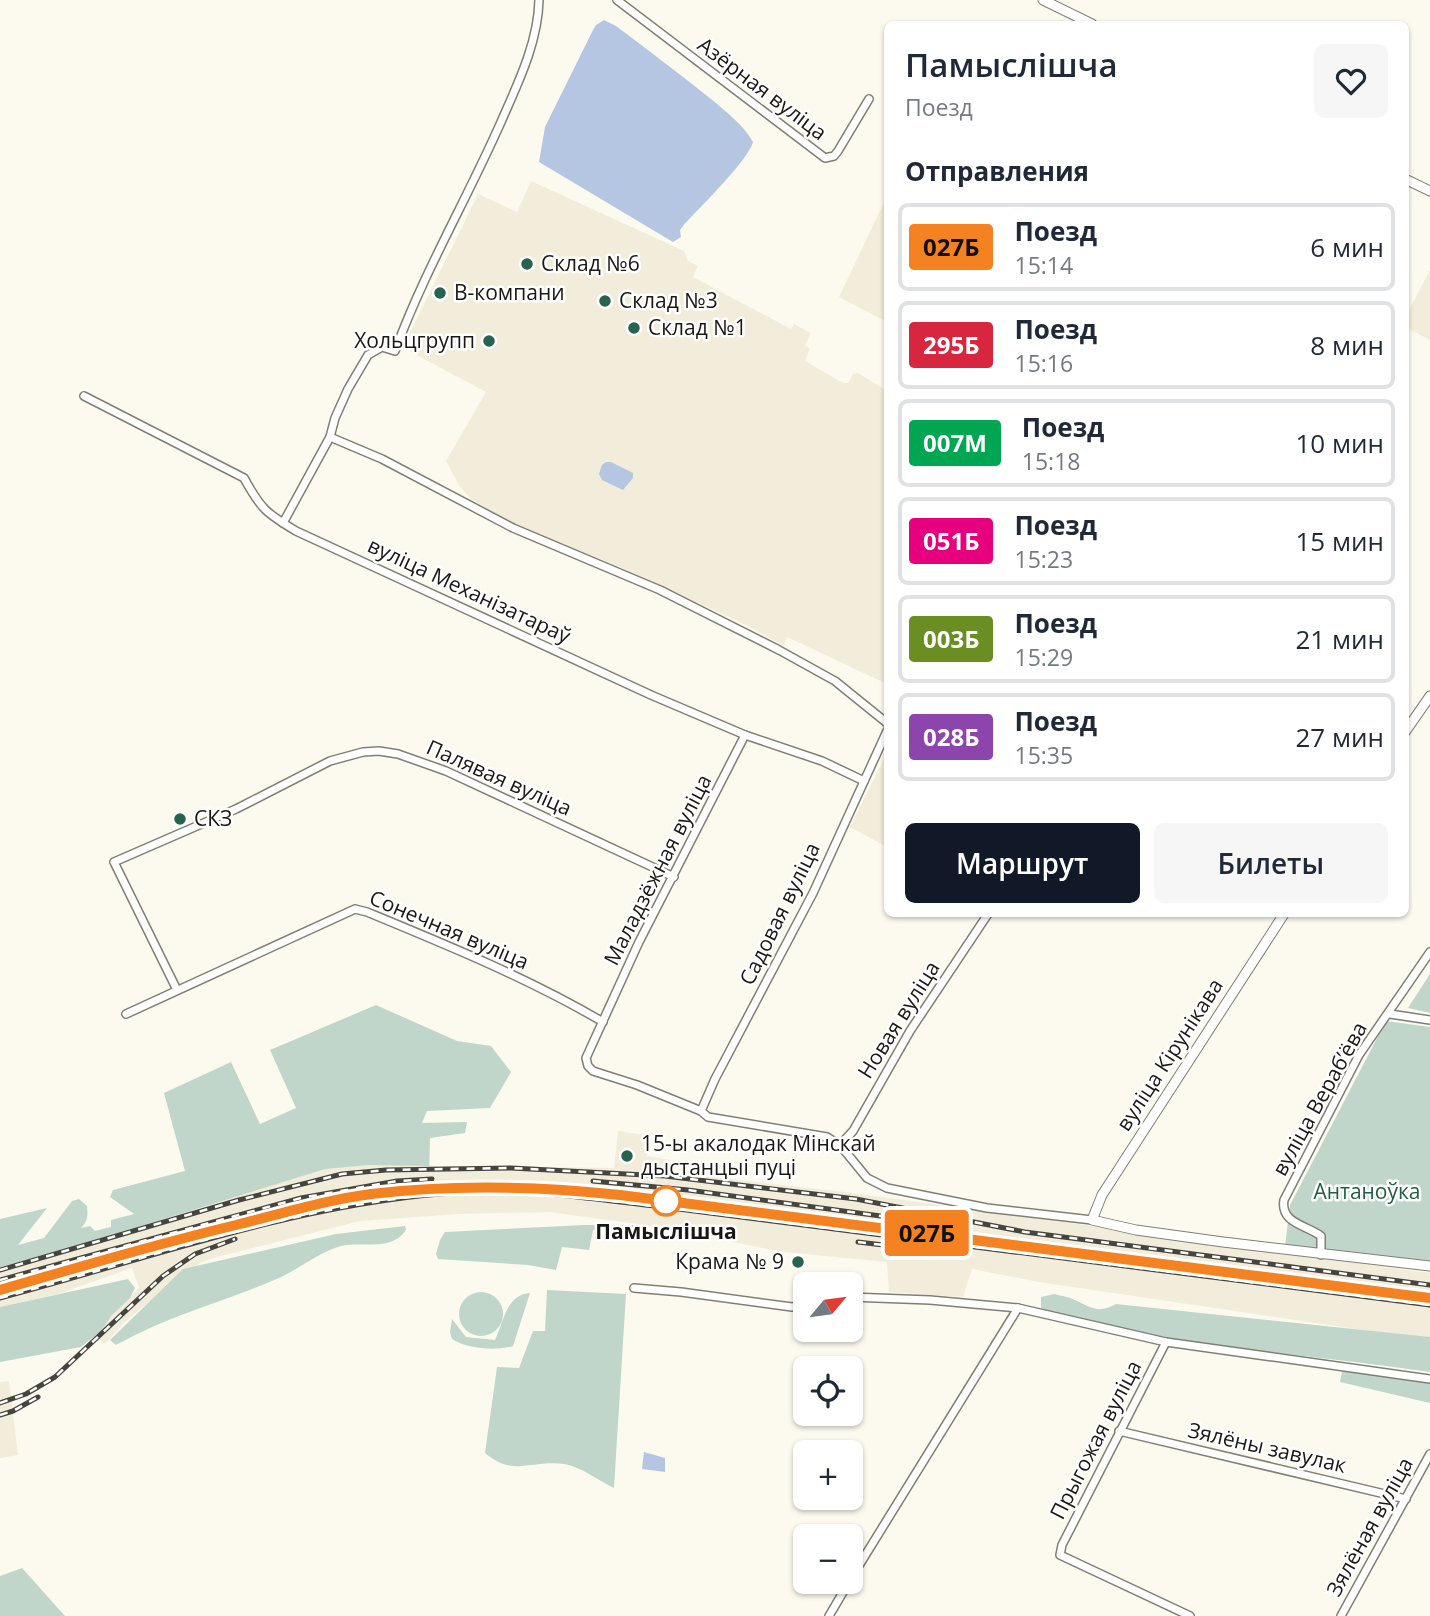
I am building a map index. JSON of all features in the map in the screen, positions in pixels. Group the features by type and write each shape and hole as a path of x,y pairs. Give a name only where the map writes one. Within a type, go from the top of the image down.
{"street":[{"path":"283,523 330,437 348,389 368,355 382,347 395,351 407,320 475,182 516,89 536,30 539,0"},
{"name":"Азёрная вуліца","path":"617,0 825,158 834,156 838,151 869,99"},
{"path":"1043,0 1086,21"},
{"path":"1409,181 1430,191"},
{"name":"вуліца Механізатараў","path":"84,396 244,478 258,505 283,523 638,689 745,735 822,761 864,781"},
{"path":"330,437 393,465 513,528 660,590 779,650 835,681 884,721"},
{"path":"1409,726 1430,695"},
{"name":"Маладзёжная вуліца","path":"701,1111 593,1071 586,1058 639,942 745,735"},
{"name":"Садовая вуліца","path":"701,1111 715,1079 813,893 884,737"},
{"name":"Палявая вуліца","path":"177,990 114,862 236,809 330,761 363,752 398,754 446,771 674,877"},
{"name":"Сонечная вуліца","path":"126,1014 355,909 479,958 603,1022"},
{"name":"Новая вуліца","path":"840,1145 853,1131 910,1031 986,917"},
{"name":"вуліца Кірунікава","path":"1092,1220 1102,1195 1282,917"},
{"name":"вуліца Верабʼёва","path":"1321,1255 1321,1236 1287,1218 1283,1210 1284,1200 1359,1055 1376,1029 1390,1014 1430,952"},
{"path":"1390,1014 1430,1020"},
{"path":"701,1111 722,1120 827,1136 840,1145 867,1178 887,1188 987,1208 1092,1220 1136,1230 1321,1255 1430,1266"},
{"path":"634,1288 793,1307"},
{"path":"863,1297 1018,1308 1166,1342 1430,1379"},
{"path":"863,1560 1018,1308"},
{"name":"Прыгожая вуліца","path":"1166,1342 1062,1545 1060,1555 1190,1616"},
{"name":"Зялёны завулак","path":"1119,1431 1406,1499"},
{"name":"Зялёная вуліца","path":"1341,1616 1430,1454"},
{"path":"828,1616 842,1594"}],"shaded area":[{"path":"531,181 684,251 688,261 698,266 693,277 791,329 794,324 811,333 805,345 810,349 805,361 843,383 848,383 853,374 858,373 884,389 884,683 787,637 784,646 744,624 618,566 512,524 471,499 460,487 446,461 486,392 409,351 407,339 478,194 517,212"},
{"path":"884,202 884,320 839,297"},
{"path":"1430,270 1430,340 1409,329 1409,310"},
{"path":"884,759 884,845 850,827"},
{"path":"618,1131 650,1136 647,1156 670,1160 668,1172 853,1193 1430,1273 1430,1340 1039,1282 972,1269 963,1297 889,1292 887,1262 784,1252 638,1224 549,1212 459,1214 360,1221 213,1258 200,1263 157,1295 125,1322 105,1344 94,1333 139,1288 132,1268 58,1294 0,1307 0,1250 90,1226 95,1231 111,1227 113,1220 321,1164 430,1138 430,1166 614,1168"},
{"path":"9,1381 18,1455 0,1458 0,1382"}],"green space":[{"path":"1430,974 1430,1013 1408,1008"},
{"path":"376,1005 457,1041 491,1046 511,1072 490,1108 427,1111 422,1123 467,1122 465,1133 430,1138 429,1166 368,1165 325,1169 51,1254 0,1267 0,1219 47,1208 18,1245 44,1238 72,1201 79,1199 87,1206 86,1221 81,1228 90,1226 95,1231 111,1227 111,1220 134,1214 110,1197 113,1190 185,1171 164,1093 231,1062 260,1124 296,1108 270,1050"},
{"name":"Антаноўка","path":"1386,1021 1430,1027 1430,1261 1285,1246 1290,1205"},
{"path":"635,1225 635,1232 593,1230 589,1250 562,1247 556,1270 528,1265 438,1259 436,1254 445,1232"},
{"path":"405,1226 406,1230 393,1241 333,1248 258,1287 156,1325 116,1345 110,1340 183,1269 336,1234"},
{"path":"128,1279 135,1288 130,1298 112,1315 101,1331 81,1347 0,1362 0,1307"},
{"path":"547,1290 626,1294 614,1488 564,1464 513,1466 495,1460 485,1453 497,1367 519,1368 533,1331 545,1331"},
{"path":"481,1292 497,1298 503,1314 497,1330 481,1336 465,1330 459,1314 465,1298"},
{"path":"530,1293 513,1346 482,1348 452,1339 452,1319 466,1337 495,1340 511,1304 522,1295"},
{"path":"1054,1294 1072,1298 1096,1309 1116,1304 1430,1337 1430,1372 1232,1347 1103,1326 1041,1308 1041,1297"},
{"path":"1342,1372 1430,1383 1430,1403 1340,1382"},
{"path":"22,1568 65,1616 0,1616 0,1576"}],"water":[{"path":"604,20 616,26 711,99 739,124 753,142 742,161 683,226 680,230 681,237 673,242 539,162 545,127 593,30"},
{"path":"606,462 633,473 633,478 623,490 602,480 599,474"},
{"path":"644,1452 665,1458 665,1472 642,1469"}],"railway":[{"path":"0,1270 239,1200 342,1174 386,1170 511,1168 665,1176 856,1199 1025,1232 1430,1285"},
{"path":"0,1280 301,1198 397,1181 432,1179"},
{"path":"593,1181 688,1190 940,1224"},
{"path":"0,1298 289,1219 407,1197 491,1191 663,1207 1430,1305"},
{"path":"0,1403 26,1394 55,1377 163,1276 195,1254 235,1239"},
{"path":"858,1242 917,1249"},
{"path":"0,1415 38,1397"}],"train":[{"name":"027Б","path":"0,1290 152,1245 305,1207 368,1194 470,1186 537,1187 620,1195 1430,1298"}],"place":[{"name":"Склад №6","path":"527,264"},
{"name":"В-компани","path":"440,293"},
{"name":"Склад №3","path":"605,301"},
{"name":"Склад №1","path":"634,328"},
{"name":"Хольцгрупп","path":"489,341"},
{"name":"СКЗ","path":"180,819"},
{"name":"15-ы акалодак Мінскай дыстанцыі пуці","path":"627,1156"},
{"name":"Памыслішча","path":"666,1201"},
{"name":"Крама № 9","path":"798,1262"}]}
